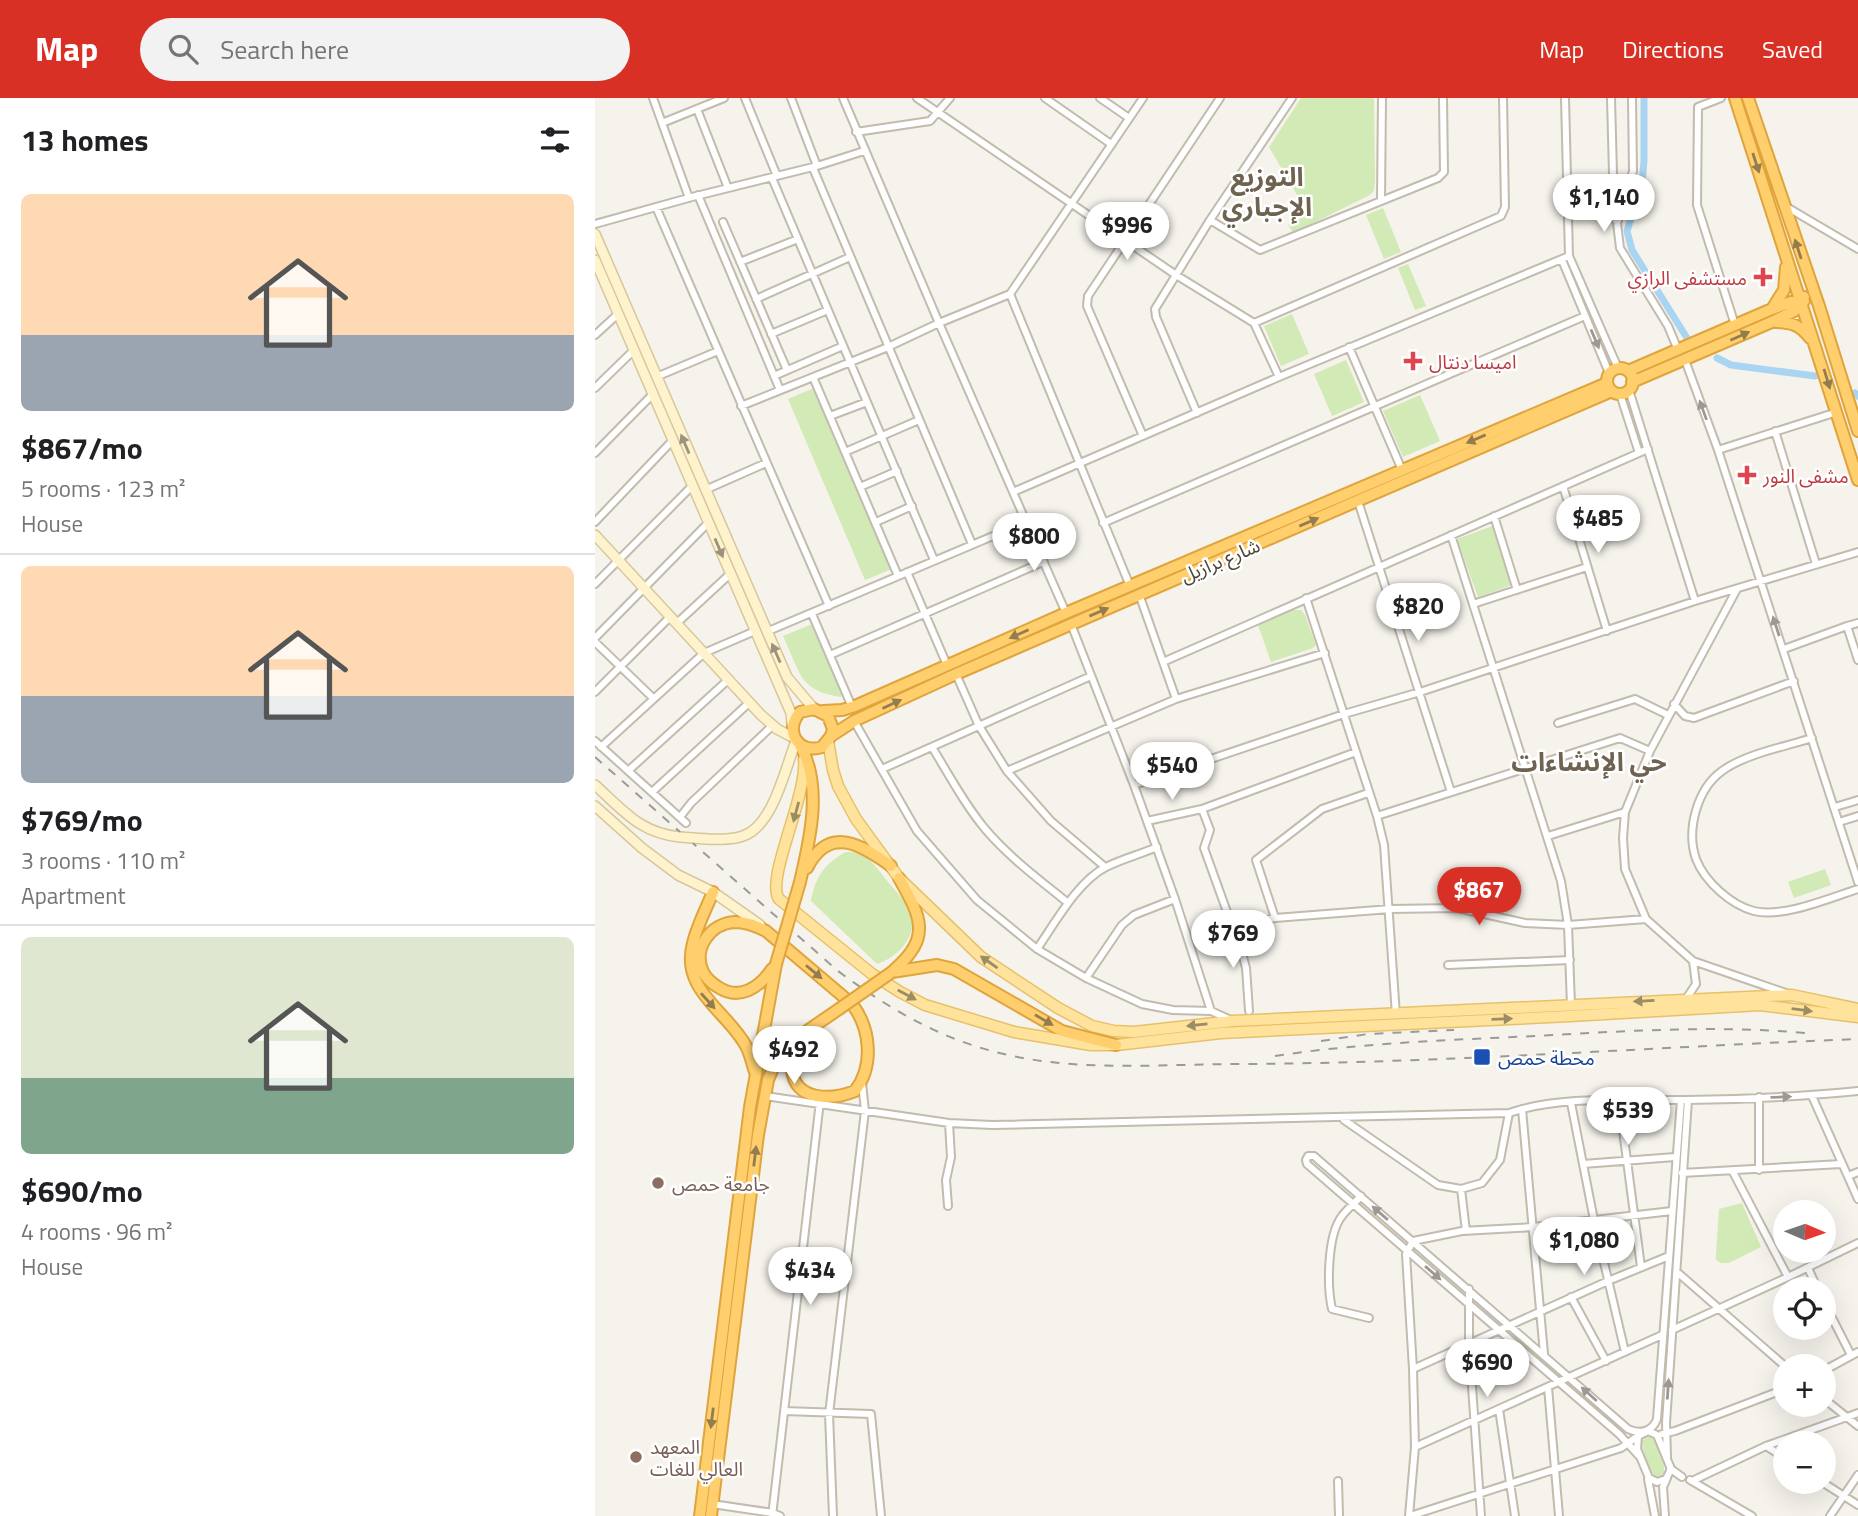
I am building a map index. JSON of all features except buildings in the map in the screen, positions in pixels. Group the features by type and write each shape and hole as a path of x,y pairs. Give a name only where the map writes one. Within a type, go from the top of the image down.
{"highway":[{"path":"1735,98 1858,481"},
{"path":"1748,98 1858,430"},
{"path":"1773,316 1784,290 1786,257"},
{"path":"1773,316 1794,311 1807,294 1809,281"},
{"path":"1801,301 1809,301 1819,306"},
{"name":"شارع برازيل","path":"830,738 854,721 956,674 1359,501 1619,382 1678,350 1735,326 1773,316"},
{"name":"شارع برازيل","path":"818,710 852,707 1402,470 1619,382 1685,360 1773,316"},
{"path":"1773,316 1802,328 1816,347"},
{"path":"700,1516 756,1074 776,964 809,845 813,794 810,771 796,741 792,724 800,712 818,710 831,722 830,738 815,749 796,741"},
{"path":"800,882 812,858 822,849 838,842 852,842 865,847 891,866"},
{"path":"712,1510 754,1162 765,1096 775,1063 782,1052 804,1033 892,972 912,954 919,928 913,902 899,878"},
{"path":"713,892 692,944 694,976 702,995 722,1014 746,1046 756,1074"},
{"path":"776,964 765,979 742,993 731,994 721,989 703,972 700,954 704,939 714,929 736,922 751,924 766,931 852,1004 867,1033 867,1069 855,1091 844,1096 820,1100 802,1090 793,1074 792,1059 804,1033"},
{"path":"892,972 937,965 954,969 1062,1031 1117,1045"}],"main road":[{"path":"595,234 787,677 818,710"},
{"path":"595,261 791,713 792,724"},
{"path":"595,535 772,726 796,741 804,765 804,781 776,874 775,893 779,899 872,974 900,992 955,1016 1014,1032 1091,1045 1117,1045 1221,1033 1760,1005 1858,1017"},
{"path":"830,738 833,770 838,786 856,819 899,878 981,957 1058,1008 1093,1026 1134,1032 1233,1021 1792,995 1858,1009"},
{"path":"595,785 644,828 657,834 728,839 745,835 760,827 769,811 796,741"},
{"path":"595,806 642,848 678,875 713,892 766,931"}],"street":[{"path":"653,98 689,198"},
{"path":"662,123 724,98"},
{"path":"745,98 798,239 934,560"},
{"path":"791,98 851,257 972,544"},
{"path":"843,98 1066,613"},
{"path":"917,98 1176,275 1254,323 1279,377"},
{"path":"856,132 918,125 930,121 940,113 950,98"},
{"path":"1045,98 1111,144"},
{"path":"1100,98 1129,118"},
{"path":"741,406 888,347 1010,293 1143,98"},
{"path":"1143,436 1087,306 1087,296 1220,98"},
{"path":"1197,413 1155,309 1210,220 1292,98"},
{"path":"1381,200 1382,98"},
{"path":"1210,220 1260,250 1438,178 1444,172 1443,98"},
{"path":"1254,323 1501,216 1505,207 1503,98"},
{"path":"1565,98 1569,256 1648,449 1695,601"},
{"path":"1611,98 1613,212 1620,248 1668,326 1678,350"},
{"path":"1617,223 1633,171 1632,98"},
{"path":"1721,98 1698,107 1697,205 1735,326"},
{"path":"697,109 728,188"},
{"path":"595,224 698,195 815,167 864,150"},
{"path":"698,195 780,390"},
{"path":"1784,205 1858,249"},
{"path":"656,207 829,606"},
{"path":"723,222 787,370"},
{"path":"740,262 798,239"},
{"path":"1013,492 1349,347 1569,256"},
{"path":"756,299 851,257"},
{"path":"1562,260 1585,316 1619,382 1639,453"},
{"path":"1010,293 1130,586"},
{"path":"771,334 828,310"},
{"path":"595,335 618,314"},
{"path":"1103,523 1585,316"},
{"path":"774,376 843,346"},
{"path":"1349,347 1402,470"},
{"path":"595,388 634,350"},
{"path":"656,377 717,351"},
{"path":"1685,360 1784,649 1858,882"},
{"path":"813,377 898,576"},
{"path":"595,453 653,394"},
{"path":"830,416 867,402"},
{"path":"1718,450 1837,412"},
{"path":"845,452 919,420"},
{"path":"1775,431 1816,564"},
{"path":"595,522 673,440"},
{"path":"1163,662 1648,449"},
{"path":"705,490 767,463"},
{"path":"860,487 897,471"},
{"path":"595,584 692,486"},
{"path":"1563,486 1607,631"},
{"path":"1359,501 1451,792"},
{"path":"876,522 912,506"},
{"path":"1494,516 1517,590"},
{"path":"766,632 1026,522"},
{"path":"653,698 595,640 708,523"},
{"path":"1451,535 1527,769 1560,881 1568,925 1571,1004"},
{"path":"1134,785 1343,714 1493,669 1695,601 1858,552"},
{"path":"830,655 1044,562"},
{"path":"1473,604 1587,567"},
{"path":"907,572 947,665"},
{"path":"595,692 620,667 730,574"},
{"path":"1737,589 1668,715 1625,812 1625,869 1646,919 1693,961 1792,995"},
{"path":"1139,594 1175,699"},
{"path":"1306,598 1384,845 1396,1015"},
{"path":"812,614 852,707"},
{"path":"1784,649 1858,622"},
{"path":"1071,624 1157,848 1211,1011"},
{"path":"1847,626 1858,660"},
{"path":"601,747 704,653 755,631"},
{"path":"1007,771 1175,699 1325,653"},
{"path":"956,674 979,726 1007,771 1051,821 1105,867"},
{"path":"882,769 1091,676"},
{"path":"628,771 729,678"},
{"path":"1674,704 1685,716 1693,718 1794,681"},
{"path":"1558,723 1636,699 1668,715"},
{"path":"652,792 750,702"},
{"path":"854,721 916,831 977,900 1037,949 1086,978 1142,1004 1173,1010 1211,1011 1233,1021"},
{"path":"595,741 683,820 691,803 772,726"},
{"path":"1377,816 1621,738 1650,751"},
{"path":"1812,738 1740,761 1720,772 1703,794 1696,809 1693,844 1696,859 1727,897 1756,911 1786,911 1858,888"},
{"path":"932,747 955,787 986,830 1024,868 1068,903"},
{"path":"1147,821 1202,809 1356,752"},
{"path":"1275,918 1256,860 1322,808 1368,793"},
{"path":"1835,807 1858,800"},
{"path":"1202,809 1210,830 1204,848 1228,915 1235,927 1246,968 1249,1011"},
{"path":"1548,836 1625,812"},
{"path":"1839,822 1858,816"},
{"path":"1037,949 1068,903 1091,877 1105,867 1157,848"},
{"path":"1086,978 1128,920 1134,915 1175,899"},
{"path":"1235,927 1275,918 1390,909 1457,908 1525,923 1568,925 1646,919"},
{"path":"1448,965 1570,960"},
{"path":"1686,999 1696,984 1693,961"},
{"path":"833,1516 829,1414 865,1111 862,1082"},
{"path":"765,1096 820,1100 865,1111 949,1123 992,1125 1343,1119 1509,1113 1570,1102 1812,1096 1858,1091"},
{"path":"1812,1096 1858,1199"},
{"path":"1759,1097 1759,1170"},
{"path":"712,1510 775,1515 784,1411 820,1100"},
{"path":"1619,1100 1641,1267"},
{"path":"1672,1211 1533,1227 1466,1231 1413,1241 1406,1254 1415,1447 1410,1516 1621,1448 1653,1426 1657,1419 1669,1256 1672,1211 1675,1157 1684,1100"},
{"path":"1667,1457 1665,1433 1677,1272 1684,1100"},
{"path":"1570,1102 1625,1352"},
{"path":"1522,1109 1544,1354"},
{"path":"1343,1119 1439,1185 1461,1189 1482,1183 1500,1160 1509,1113"},
{"path":"948,1206 946,1180 951,1157 949,1123"},
{"path":"1639,1456 1629,1444 1500,1330 1307,1164 1308,1156 1314,1156 1361,1196 1628,1429 1641,1434 1675,1431 1773,1394"},
{"path":"1583,1164 1675,1157"},
{"path":"1682,1173 1841,1164"},
{"path":"1733,1172 1787,1277"},
{"path":"1848,1177 1858,1172"},
{"path":"1461,1189 1466,1231"},
{"path":"1361,1196 1340,1218 1334,1236 1330,1259 1331,1306 1332,1310 1369,1318"},
{"path":"1790,1277 1858,1242"},
{"path":"1413,1369 1669,1256"},
{"path":"1808,1268 1812,1277"},
{"path":"1677,1272 1773,1356"},
{"path":"1672,1329 1773,1285"},
{"path":"1469,1289 1469,1343 1481,1516"},
{"path":"1571,1297 1606,1361"},
{"path":"1836,1322 1854,1353 1836,1363"},
{"path":"1415,1447 1662,1335"},
{"path":"1548,1387 1559,1516"},
{"path":"1836,1408 1858,1426"},
{"path":"1499,1409 1515,1516"},
{"path":"784,1411 871,1414 881,1516"},
{"path":"1692,1480 1766,1446 1858,1413"},
{"path":"1665,1446 1675,1431"},
{"path":"1653,1433 1660,1440 1673,1471 1682,1477"},
{"path":"1641,1434 1636,1444 1655,1516"},
{"path":"1766,1446 1773,1450"},
{"path":"1621,1448 1631,1449 1639,1456"},
{"path":"1665,1516 1663,1487 1670,1465"},
{"path":"1646,1474 1653,1481 1674,1476 1692,1480 1752,1516"},
{"path":"1830,1516 1858,1475"},
{"path":"1338,1481 1339,1516"},
{"path":"1836,1491 1858,1505"}],"green space":[{"path":"1301,98 1374,98 1375,180 1374,190 1370,195 1293,233 1288,224 1307,212 1269,147"},
{"path":"1383,208 1401,252 1384,259 1366,215"},
{"path":"1408,264 1426,306 1415,310 1398,268"},
{"path":"1292,314 1309,354 1281,366 1264,326"},
{"path":"1346,360 1364,402 1332,416 1314,374"},
{"path":"814,388 892,569 865,580 788,399"},
{"path":"1420,395 1440,441 1403,457 1383,411"},
{"path":"1495,525 1512,585 1478,597 1457,539"},
{"path":"1294,610 1301,610 1305,615 1316,645 1271,662 1258,625"},
{"path":"812,624 843,695 841,697 816,690 808,684 797,669 783,636"},
{"path":"846,852 860,854 875,866 905,902 912,918 912,927 906,943 893,956 877,964 811,901 822,872"},
{"path":"1825,869 1831,885 1794,898 1788,882"},
{"path":"1742,1203 1761,1247 1729,1263 1721,1263 1716,1260 1719,1209"},
{"path":"1645,1437 1651,1437 1661,1454 1664,1473 1660,1476 1655,1476 1646,1460 1642,1441"}],"waterway":[{"path":"1644,98 1642,183 1627,231 1632,250 1687,338"},
{"path":"1717,358 1731,365 1815,376"},
{"path":"1855,393 1858,396"}],"railway":[{"path":"595,757 856,984 892,1008 951,1037 1022,1058 1115,1066 1317,1063 1858,1039"},
{"path":"1275,1056 1405,1043 1637,1031 1738,1029 1806,1033"},
{"path":"1321,1041 1368,1034 1454,1030"}],"place":[{"name":"مستشفى الرازي","path":"1763,277"},
{"name":"اميسا دنتال","path":"1413,361"},
{"name":"مشفى النور","path":"1747,475"},
{"name":"محطة حمص","path":"1482,1057"},
{"name":"جامعة حمص","path":"658,1183"},
{"name":"المعهد العالي للغات","path":"636,1457"}],"district":[{"name":"التوزيع الإجباري","path":"1267,191"},
{"name":"حي الإنشاءات","path":"1589,761"}]}
